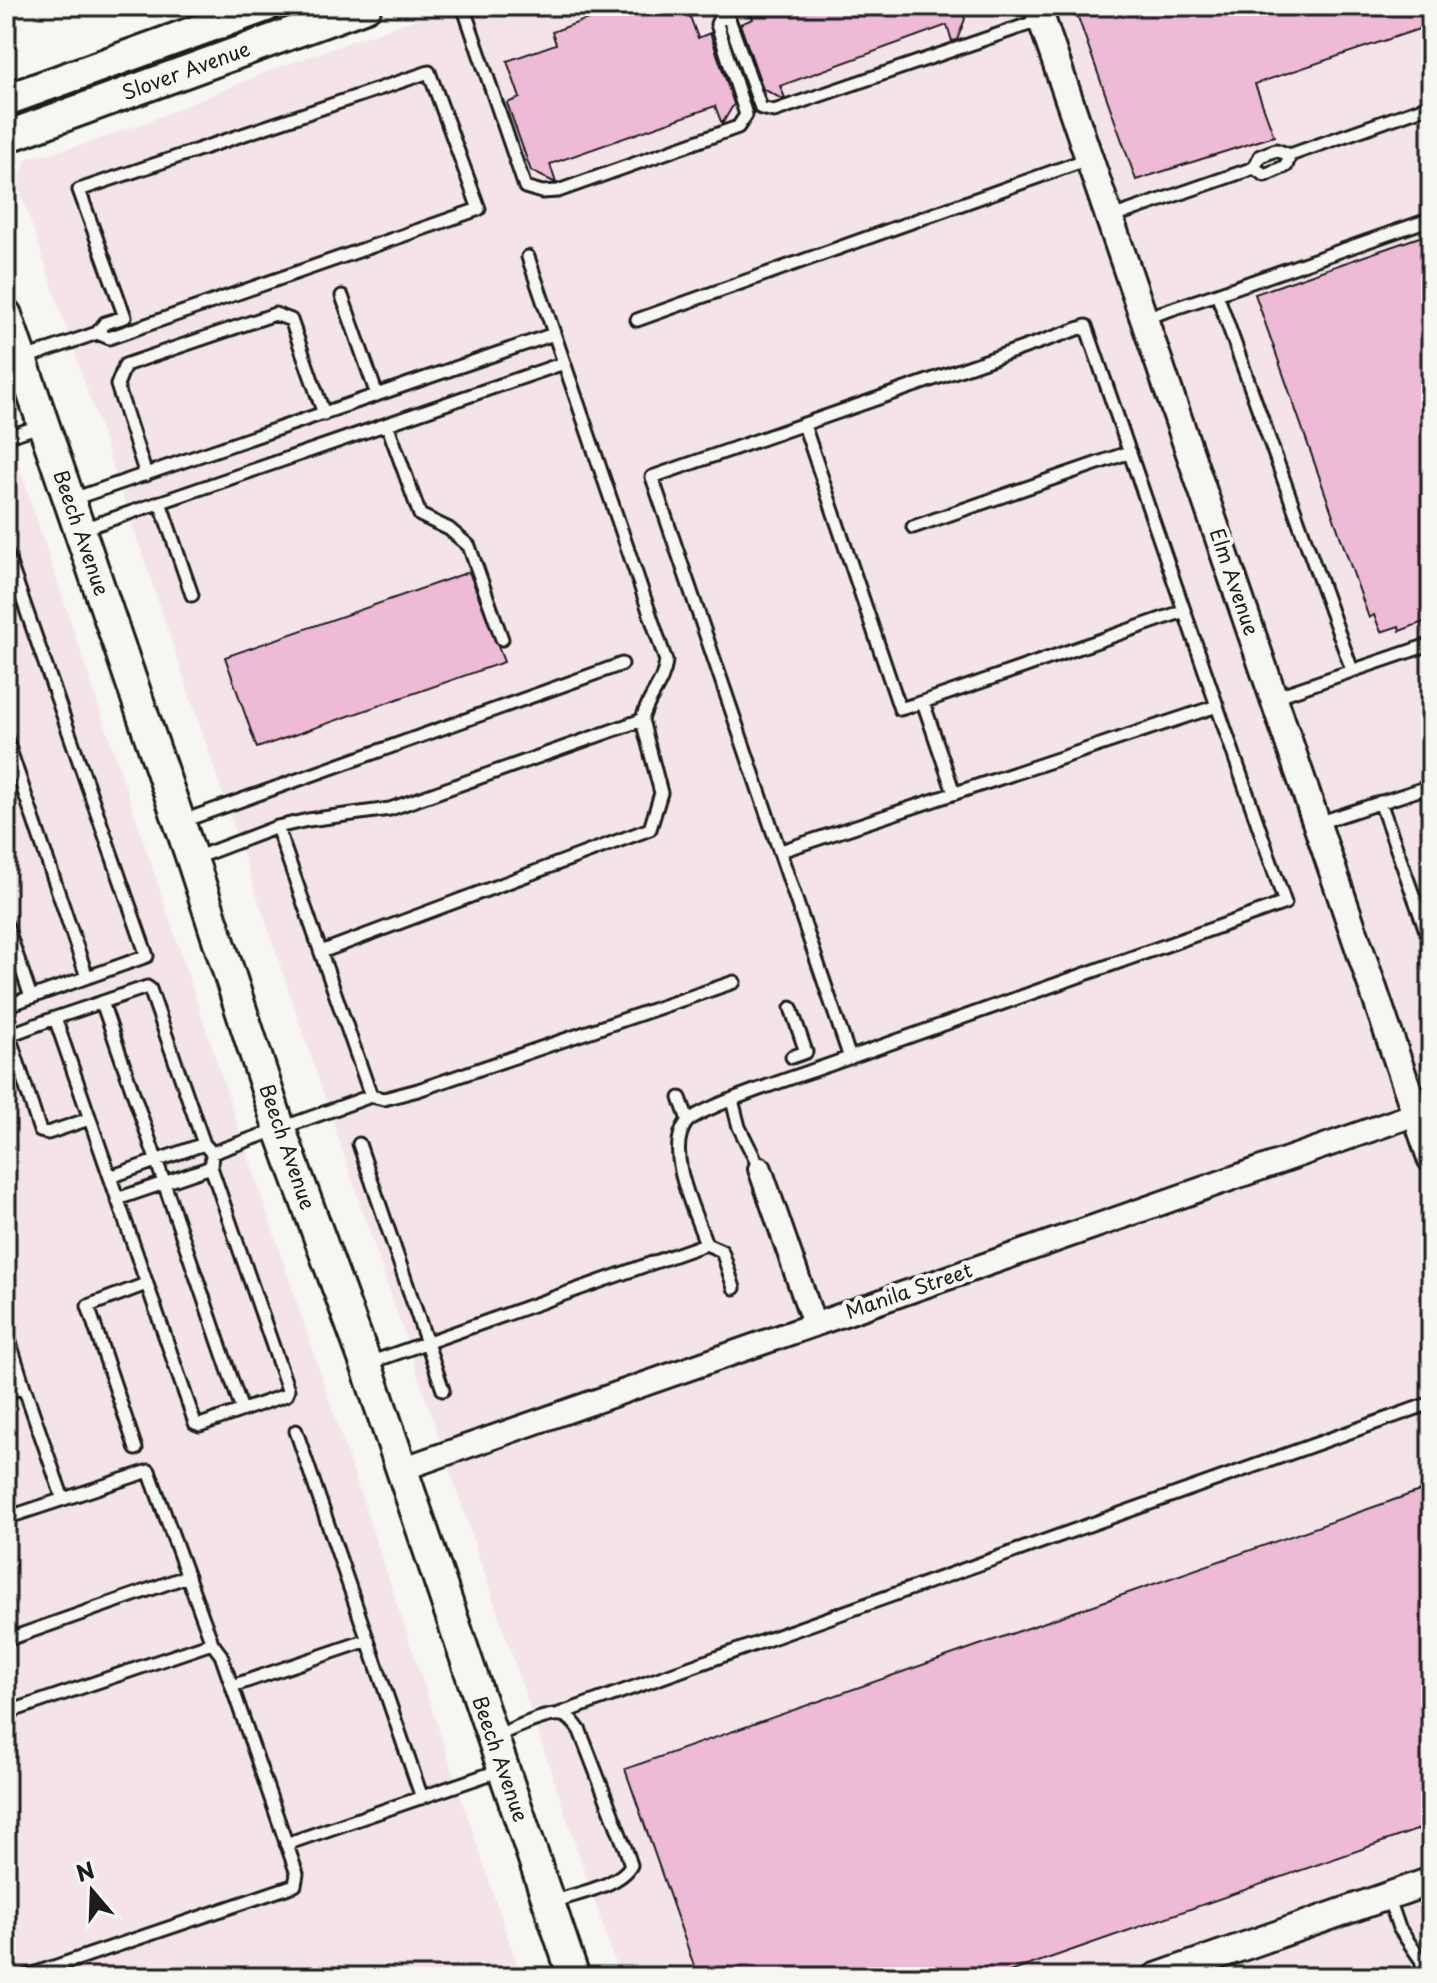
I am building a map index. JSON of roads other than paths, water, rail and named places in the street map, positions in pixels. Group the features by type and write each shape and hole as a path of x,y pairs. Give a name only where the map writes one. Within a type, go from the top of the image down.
{"main road":[{"name":"Slover Avenue","path":"6,100 214,15 266,6"},
{"name":"Slover Avenue","path":"6,137 366,6"},
{"name":"Beech Avenue","path":"6,315 180,822 280,1130 366,1364 574,1977"}],"street":[{"name":"Elm Avenue","path":"1040,13 1317,823 1423,1111 1431,1158"},
{"name":"Manila Street","path":"402,1469 1423,1111"},
{"path":"760,1169 814,1324"},
{"path":"1156,1977 1186,1972 1431,1881"}],"lane":[{"path":"463,6 525,187 542,192 558,191 738,127 746,115 717,24 719,12 729,19 761,108 774,111 1040,13"},
{"path":"21,359 97,333 105,323 125,317 79,190 429,72 479,209 131,331 109,338 97,333"},
{"path":"1109,218 1254,168 1260,156 1276,150 1290,155 1431,105"},
{"path":"1254,168 1265,175 1286,166 1290,155"},
{"path":"637,320 1089,159"},
{"path":"1143,319 1431,219"},
{"path":"321,952 650,829 661,793 642,720 645,706 660,685 666,661 528,257"},
{"path":"1217,294 1352,670"},
{"path":"342,296 377,395"},
{"path":"146,475 117,385 125,365 275,314 291,320 324,414"},
{"path":"706,1244 678,1165 681,1131 688,1120 732,1100 850,1058 1285,903 1086,326 652,477 850,1058"},
{"path":"69,500 554,334"},
{"path":"80,530 564,363"},
{"path":"6,437 43,424"},
{"path":"387,424 420,515 449,529 469,546 502,639"},
{"path":"804,425 900,709 1184,611"},
{"path":"913,527 1130,452"},
{"path":"160,502 192,595"},
{"path":"6,552 147,956 6,1006"},
{"path":"1275,697 1431,644"},
{"path":"180,822 622,664"},
{"path":"923,702 954,793"},
{"path":"781,851 1217,706"},
{"path":"192,859 277,827 390,809 642,720"},
{"path":"6,738 87,977"},
{"path":"1317,823 1431,786"},
{"path":"1380,802 1431,945"},
{"path":"277,827 371,1096"},
{"path":"6,924 31,997"},
{"path":"110,1177 156,1161 280,1130 371,1096 384,1099 418,1090 734,982"},
{"path":"55,1018 195,1423 200,1425 286,1395 288,1390 211,1167 208,1149 149,987 55,1018 9,1035 43,1134 89,1119"},
{"path":"102,1002 242,1410"},
{"path":"791,1008 806,1052 792,1057"},
{"path":"680,1098 688,1120"},
{"path":"732,1100 739,1127 760,1169"},
{"path":"359,1144 443,1390"},
{"path":"117,1199 211,1167"},
{"path":"366,1364 706,1244 722,1251 734,1288"},
{"path":"136,1449 88,1306 146,1284"},
{"path":"6,1330 63,1499"},
{"path":"6,1393 24,1387"},
{"path":"492,1737 1431,1403"},
{"path":"296,1431 422,1798"},
{"path":"6,1518 149,1471 212,1643 221,1655 297,1874 295,1885 24,1977"},
{"path":"6,1640 188,1576"},
{"path":"232,1686 368,1640"},
{"path":"6,1713 212,1643"},
{"path":"548,1903 614,1881 631,1865 580,1731 571,1719 559,1714"},
{"path":"286,1844 503,1769"},
{"path":"1388,1896 1399,1928 1421,1960 1426,1977"}]}
